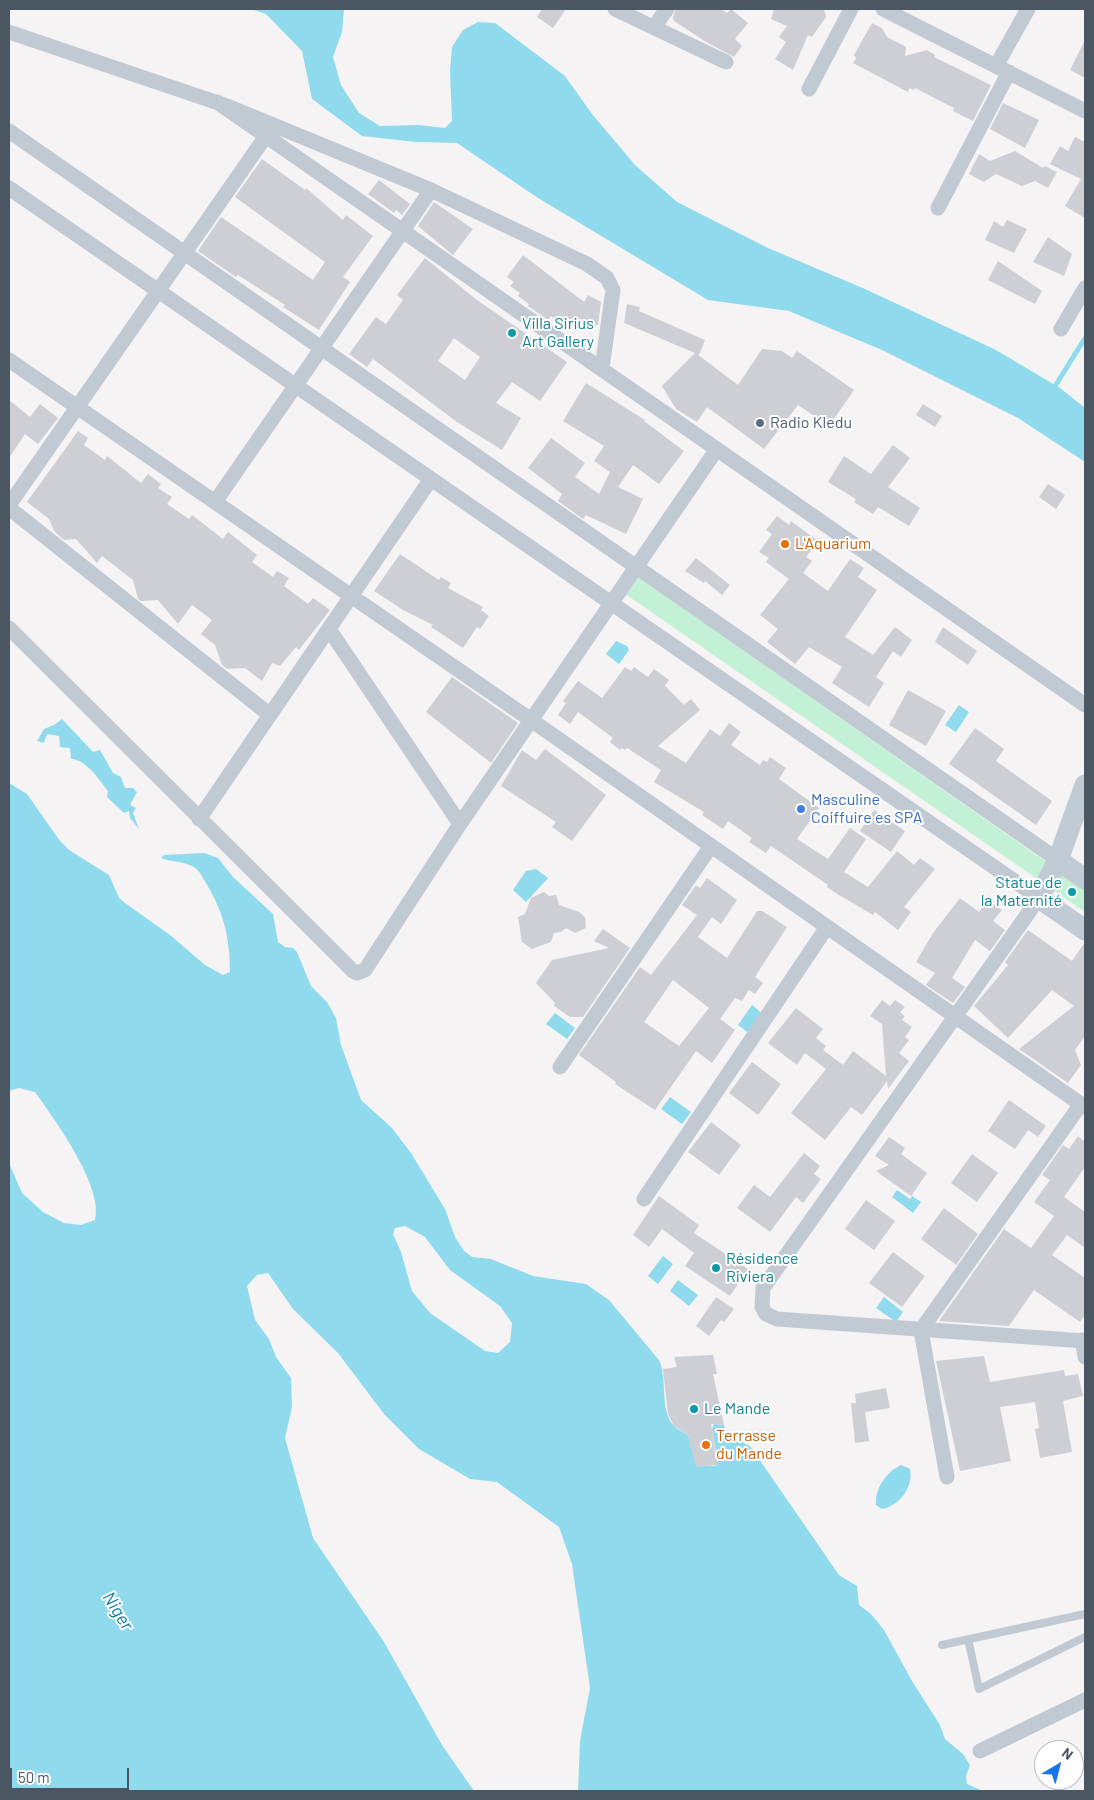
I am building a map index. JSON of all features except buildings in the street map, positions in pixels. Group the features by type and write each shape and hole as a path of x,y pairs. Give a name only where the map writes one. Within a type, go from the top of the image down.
{"street":[{"path":"615,9 726,62"},
{"path":"654,27 667,9"},
{"path":"809,89 851,9"},
{"path":"883,9 1085,111"},
{"path":"938,208 1028,9"},
{"path":"9,32 216,102 431,190 587,264 607,278 613,290 602,368"},
{"path":"216,102 602,368 1085,705"},
{"path":"9,131 1085,879"},
{"path":"266,136 9,506 270,715"},
{"path":"9,188 1085,930"},
{"path":"215,502 431,190"},
{"path":"1061,329 1085,288"},
{"path":"9,360 531,720 1083,1105 921,1330 947,1478"},
{"path":"9,628 199,819 357,973 365,970 460,824 717,449"},
{"path":"199,819 431,479"},
{"path":"329,629 460,824"},
{"path":"1085,785 1058,860 1039,898 764,1288 762,1298 766,1314 777,1319 1084,1340 1085,1357"},
{"path":"560,1067 711,846"},
{"path":"644,1199 827,927"},
{"path":"980,1751 1085,1700"}],"lane":[{"path":"942,1645 1085,1614"},
{"path":"968,1639 979,1689 1085,1637"}],"green space":[{"path":"632,573 1085,889 1085,912 621,591"}],"water":[{"path":"251,9 344,9 342,32 333,57 341,85 359,113 380,126 418,125 445,128 452,121 450,71 452,47 463,30 478,22 495,23 565,76 592,114 635,165 677,202 768,248 865,289 996,350 1060,388 1085,408 1085,462 1018,418 882,350 789,311 708,300 538,198 457,143 416,142 362,136 312,99 302,51 266,14"},
{"path":"616,641 627,646 629,650 619,664 606,654"},
{"path":"959,705 969,712 956,732 945,725"},
{"path":"62,719 93,752 100,750 113,773 121,777 125,788 133,788 137,792 130,805 136,808 133,813 139,829 130,818 129,811 124,813 107,797 108,791 92,771 77,760 71,759 70,748 60,747 59,736 47,734 44,743 37,741 44,729"},
{"name":"Niger","path":"9,783 27,794 60,841 69,850 109,875 119,898 170,935 205,965 223,975 230,972 229,947 221,913 211,891 198,870 194,867 161,858 164,855 204,853 218,858 233,877 273,914 278,942 285,947 293,948 297,952 311,986 327,1002 336,1018 341,1045 361,1100 392,1128 411,1153 445,1209 455,1237 464,1251 472,1257 491,1259 533,1276 586,1284 609,1300 659,1360 662,1368 665,1403 669,1419 677,1429 688,1435 697,1466 715,1466 718,1461 712,1429 714,1424 724,1425 726,1433 735,1442 740,1441 750,1446 839,1575 857,1586 859,1605 871,1614 884,1630 912,1681 940,1725 945,1739 963,1754 970,1765 966,1776 967,1784 983,1791 578,1791 580,1741 590,1688 572,1564 559,1527 497,1482 470,1479 419,1449 384,1414 338,1353 293,1309 268,1273 257,1275 247,1286 255,1320 269,1339 276,1357 291,1378 292,1407 285,1438 313,1538 384,1642 442,1745 474,1791 9,1791 9,1163 22,1193 43,1212 64,1223 81,1225 95,1220 96,1206 92,1190 76,1154 35,1092 19,1088 9,1091","holes":["405,1226 425,1237 450,1270 500,1306 512,1323 510,1342 498,1353 485,1351 430,1313 412,1291 401,1252 393,1234 395,1228"]},
{"path":"536,869 548,878 526,902 513,890 526,871"},
{"path":"752,1005 763,1014 750,1034 738,1025"},
{"path":"555,1013 575,1028 567,1039 546,1024"},
{"path":"670,1097 691,1112 682,1124 661,1109"},
{"path":"897,1190 910,1199 912,1196 921,1202 913,1213 892,1197"},
{"path":"663,1256 673,1264 658,1284 648,1276"},
{"path":"678,1280 698,1295 689,1306 670,1291"},
{"path":"884,1297 903,1312 896,1322 876,1308"},
{"path":"901,1465 910,1469 911,1476 907,1489 904,1495 894,1504 882,1509 876,1505 876,1499 882,1481"}],"waterway":[{"path":"1052,391 1085,338"}],"place":[{"name":"Villa Sirius Art Gallery","path":"512,333"},
{"name":"Radio Kledu","path":"760,423"},
{"name":"L'Aquarium","path":"785,544"},
{"name":"Masculine Coiffuire es SPA","path":"801,809"},
{"name":"Statue de la Maternité","path":"1072,892"},
{"name":"Résidence Riviera","path":"716,1268"},
{"name":"Le Mande","path":"694,1409"},
{"name":"Terrasse du Mande","path":"706,1445"}]}
